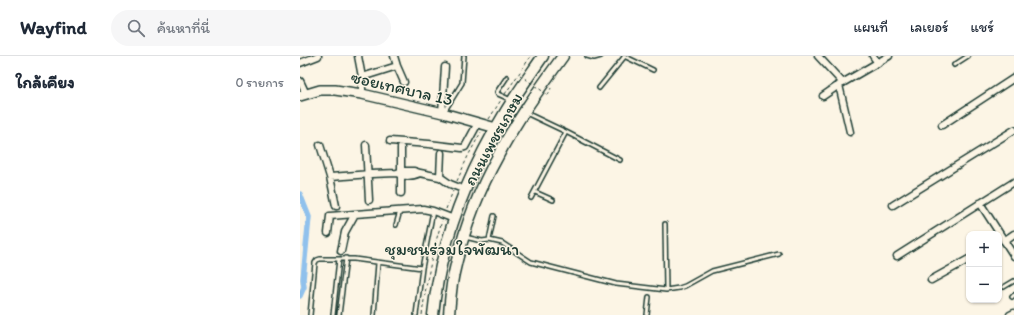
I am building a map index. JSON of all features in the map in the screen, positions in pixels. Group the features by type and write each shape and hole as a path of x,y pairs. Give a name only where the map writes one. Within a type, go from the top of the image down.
{"main road":[{"name":"ถนนเพชรเกษม","path":"433,315 442,262 448,238 465,190 496,128 508,98 543,56"},
{"name":"ถนนเพชรเกษม","path":"449,315 454,274 464,236 486,178 501,149 524,112 563,56"}],"street":[{"path":"300,63 318,56"},
{"path":"358,56 362,77 362,94"},
{"path":"394,56 404,82"},
{"path":"818,56 841,84 850,132"},
{"path":"873,56 878,62"},
{"path":"823,96 889,56"},
{"path":"362,77 397,66"},
{"path":"442,113 445,67"},
{"path":"942,125 1014,78"},
{"path":"300,81 303,95"},
{"name":"ซอยเทศบาล 13","path":"303,95 327,89 362,94 442,113 496,128"},
{"path":"390,141 465,148 478,123"},
{"path":"893,205 1014,130"},
{"path":"320,145 330,177 336,206"},
{"path":"366,145 369,200"},
{"path":"401,148 401,193"},
{"path":"440,177 441,152"},
{"path":"330,177 414,171 440,177 450,184 465,190"},
{"path":"897,256 1014,182"},
{"path":"980,203 996,231"},
{"path":"328,233 330,216 423,209 454,219"},
{"path":"341,251 345,232 355,214"},
{"path":"1014,234 1002,241 1014,256"},
{"path":"931,280 966,261"},
{"path":"1010,315 1014,313"}],"lane":[{"path":"442,113 462,83 464,56"},
{"path":"587,56 594,58 601,56"},
{"path":"599,88 624,56 653,70"},
{"path":"954,65 968,56"},
{"path":"507,77 497,92 498,94 508,98"},
{"path":"524,112 620,160"},
{"path":"532,198 566,132"},
{"path":"535,192 553,200"},
{"path":"396,225 400,210"},
{"path":"416,315 422,268 433,211"},
{"path":"489,240 494,216"},
{"path":"665,224 666,290"},
{"path":"464,236 482,241 489,240 502,243 531,262 616,284 666,290 685,286 712,271 780,254"},
{"path":"310,315 317,260 346,258 422,268"},
{"path":"339,315 346,258"},
{"path":"333,315 339,259"},
{"path":"374,315 378,263"},
{"path":"1004,287 1014,281"},
{"path":"647,315 649,297"}],"path":[{"path":"488,120 508,98 531,56"},
{"path":"520,75 548,95 551,88"}],"waterway":[{"path":"300,194 309,217 303,279 304,287 300,296"}],"district":[{"name":"ชุมชนร่วมใจพัฒนา","path":"452,249"}]}
